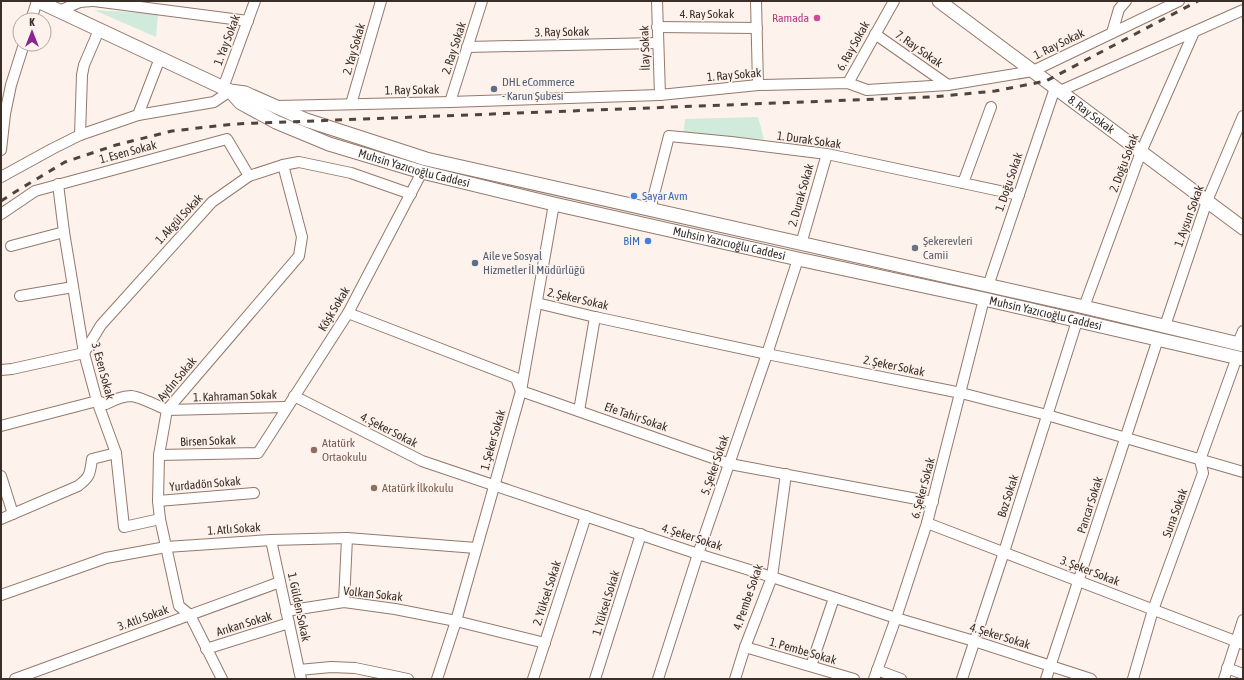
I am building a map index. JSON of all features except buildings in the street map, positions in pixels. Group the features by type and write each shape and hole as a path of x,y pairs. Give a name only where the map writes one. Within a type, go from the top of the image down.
{"street":[{"name":"Muhsin Yazıcıoğlu Caddesi","path":"37,1 226,90 241,103 276,122 329,144 424,166 650,210 1165,326 1241,340"},
{"path":"34,12 37,1"},
{"path":"59,11 80,2 93,1 248,20"},
{"name":"1. Yay Sokak","path":"226,90 248,20 256,1"},
{"name":"2. Yay Sokak","path":"351,104 381,1"},
{"name":"2. Ray Sokak","path":"450,102 482,1"},
{"name":"İlay Sokak","path":"657,1 660,95"},
{"path":"756,1 758,85"},
{"name":"6. Ray Sokak","path":"848,83 894,1"},
{"name":"8. Ray Sokak","path":"939,1 1243,228"},
{"name":"1. Ray Sokak","path":"273,106 660,95 758,85 848,83 867,90 948,85 1033,71 1179,1"},
{"path":"1112,33 1120,4"},
{"path":"1057,90 1243,10"},
{"name":"4. Ray Sokak","path":"658,27 756,28"},
{"path":"80,135 82,75 84,65 99,30"},
{"name":"2. Doğu Sokak","path":"1084,307 1141,152 1194,32"},
{"name":"7. Ray Sokak","path":"875,34 948,85"},
{"name":"3. Ray Sokak","path":"468,47 658,43"},
{"path":"1,150 6,84 20,52"},
{"path":"138,115 160,58"},
{"name":"Muhsin Yazıcıoğlu Caddesi","path":"226,90 245,93 306,120 424,166 554,204 984,299 1240,358"},
{"path":"1,177 80,135 138,115 214,102 226,90"},
{"name":"1. Doğu Sokak","path":"988,286 1057,90"},
{"path":"962,183 991,107"},
{"name":"1. Aysun Sokak","path":"1165,326 1207,201 1243,116"},
{"name":"1. Durak Sokak","path":"650,210 669,136 827,154 1019,195"},
{"name":"1. Esen Sokak","path":"1,214 35,191 227,139 249,176"},
{"name":"2. Durak Sokak","path":"801,244 827,154"},
{"name":"1. Akgül Sokak","path":"84,354 101,325 212,202 249,176 283,165 298,162 351,174 411,194"},
{"name":"Aydın Sokak","path":"222,679 190,615 179,606 160,520 158,501 159,455 167,410 299,256 302,237 283,165"},
{"name":"Köşk Sokak","path":"258,453 286,407 348,313 411,194 424,166"},
{"name":"3. Esen Sokak","path":"58,184 64,232 84,354 97,401 116,453 124,527 160,520"},
{"name":"1. Şeker Sokak","path":"437,679 456,621 521,391 554,204"},
{"path":"12,246 64,232"},
{"name":"5. Şeker Sokak","path":"658,679 698,554 730,464 798,259"},
{"path":"20,296 73,286"},
{"path":"984,299 988,286"},
{"name":"6. Şeker Sokak","path":"876,675 933,502 984,299"},
{"name":"2. Şeker Sokak","path":"536,303 767,354 961,393 1047,415 1243,472"},
{"path":"348,313 516,378 521,391"},
{"path":"579,411 595,317"},
{"name":"Boz Sokak","path":"962,679 1004,552 1076,321"},
{"name":"Pancar Sokak","path":"1046,679 1158,339"},
{"path":"1,370 84,354"},
{"name":"Suna Sokak","path":"1133,679 1153,610 1203,473 1200,460 1240,358"},
{"name":"Efe Tahir Sokak","path":"521,391 730,464 933,502"},
{"name":"1. Kahraman Sokak","path":"1,426 97,401 106,404 119,398 131,396 167,410 286,407"},
{"name":"4. Şeker Sokak","path":"294,396 422,461 698,554 772,576 834,598 1051,665 1091,679"},
{"path":"1,519 78,486 86,480 90,472 92,459 116,453"},
{"name":"Birsen Sokak","path":"159,455 258,453"},
{"name":"4. Pembe Sokak","path":"738,678 745,647 772,576 786,474"},
{"path":"1,476 12,514"},
{"name":"Yurdadön Sokak","path":"158,501 254,493"},
{"name":"2. Yüksel Sokak","path":"533,679 586,516"},
{"name":"3. Şeker Sokak","path":"927,522 1239,643"},
{"name":"1. Yüksel Sokak","path":"595,679 641,534"},
{"path":"344,602 347,538"},
{"name":"1. Atlı Sokak","path":"1,595 106,558 166,547 271,540 347,538 476,548"},
{"name":"1. Gülden Sokak","path":"271,540 300,675"},
{"name":"3. Atlı Sokak","path":"15,679 280,582"},
{"path":"811,666 834,598"},
{"name":"Volkan Sokak","path":"286,611 344,602 395,609 456,621 545,643"},
{"path":"1224,679 1227,668 1239,643 1243,620"},
{"name":"Arıkan Sokak","path":"206,649 289,623"},
{"name":"1. Pembe Sokak","path":"745,647 854,679"},
{"path":"300,675 331,667 355,668 408,679"},
{"path":"1227,668 1243,674"},
{"path":"876,675 901,679"}],"green space":[{"path":"94,10 158,14 156,37"},
{"path":"758,117 764,139 683,136 685,119"}],"railway":[{"path":"1,201 65,162 116,145 172,131 234,124 932,97 995,91 1046,81 1198,1"}],"place":[{"name":"Ramada","path":"817,18"},
{"name":"DHL eCommerce - Karun Şubesi","path":"494,89"},
{"name":"Sayar Avm","path":"634,196"},
{"name":"BİM","path":"648,241"},
{"name":"Şekerevleri Camii","path":"915,248"},
{"name":"Aile ve Sosyal Hizmetler İl Müdürlüğü","path":"475,263"},
{"name":"Atatürk Ortaokulu","path":"314,450"},
{"name":"Atatürk İlkokulu","path":"374,488"}]}
